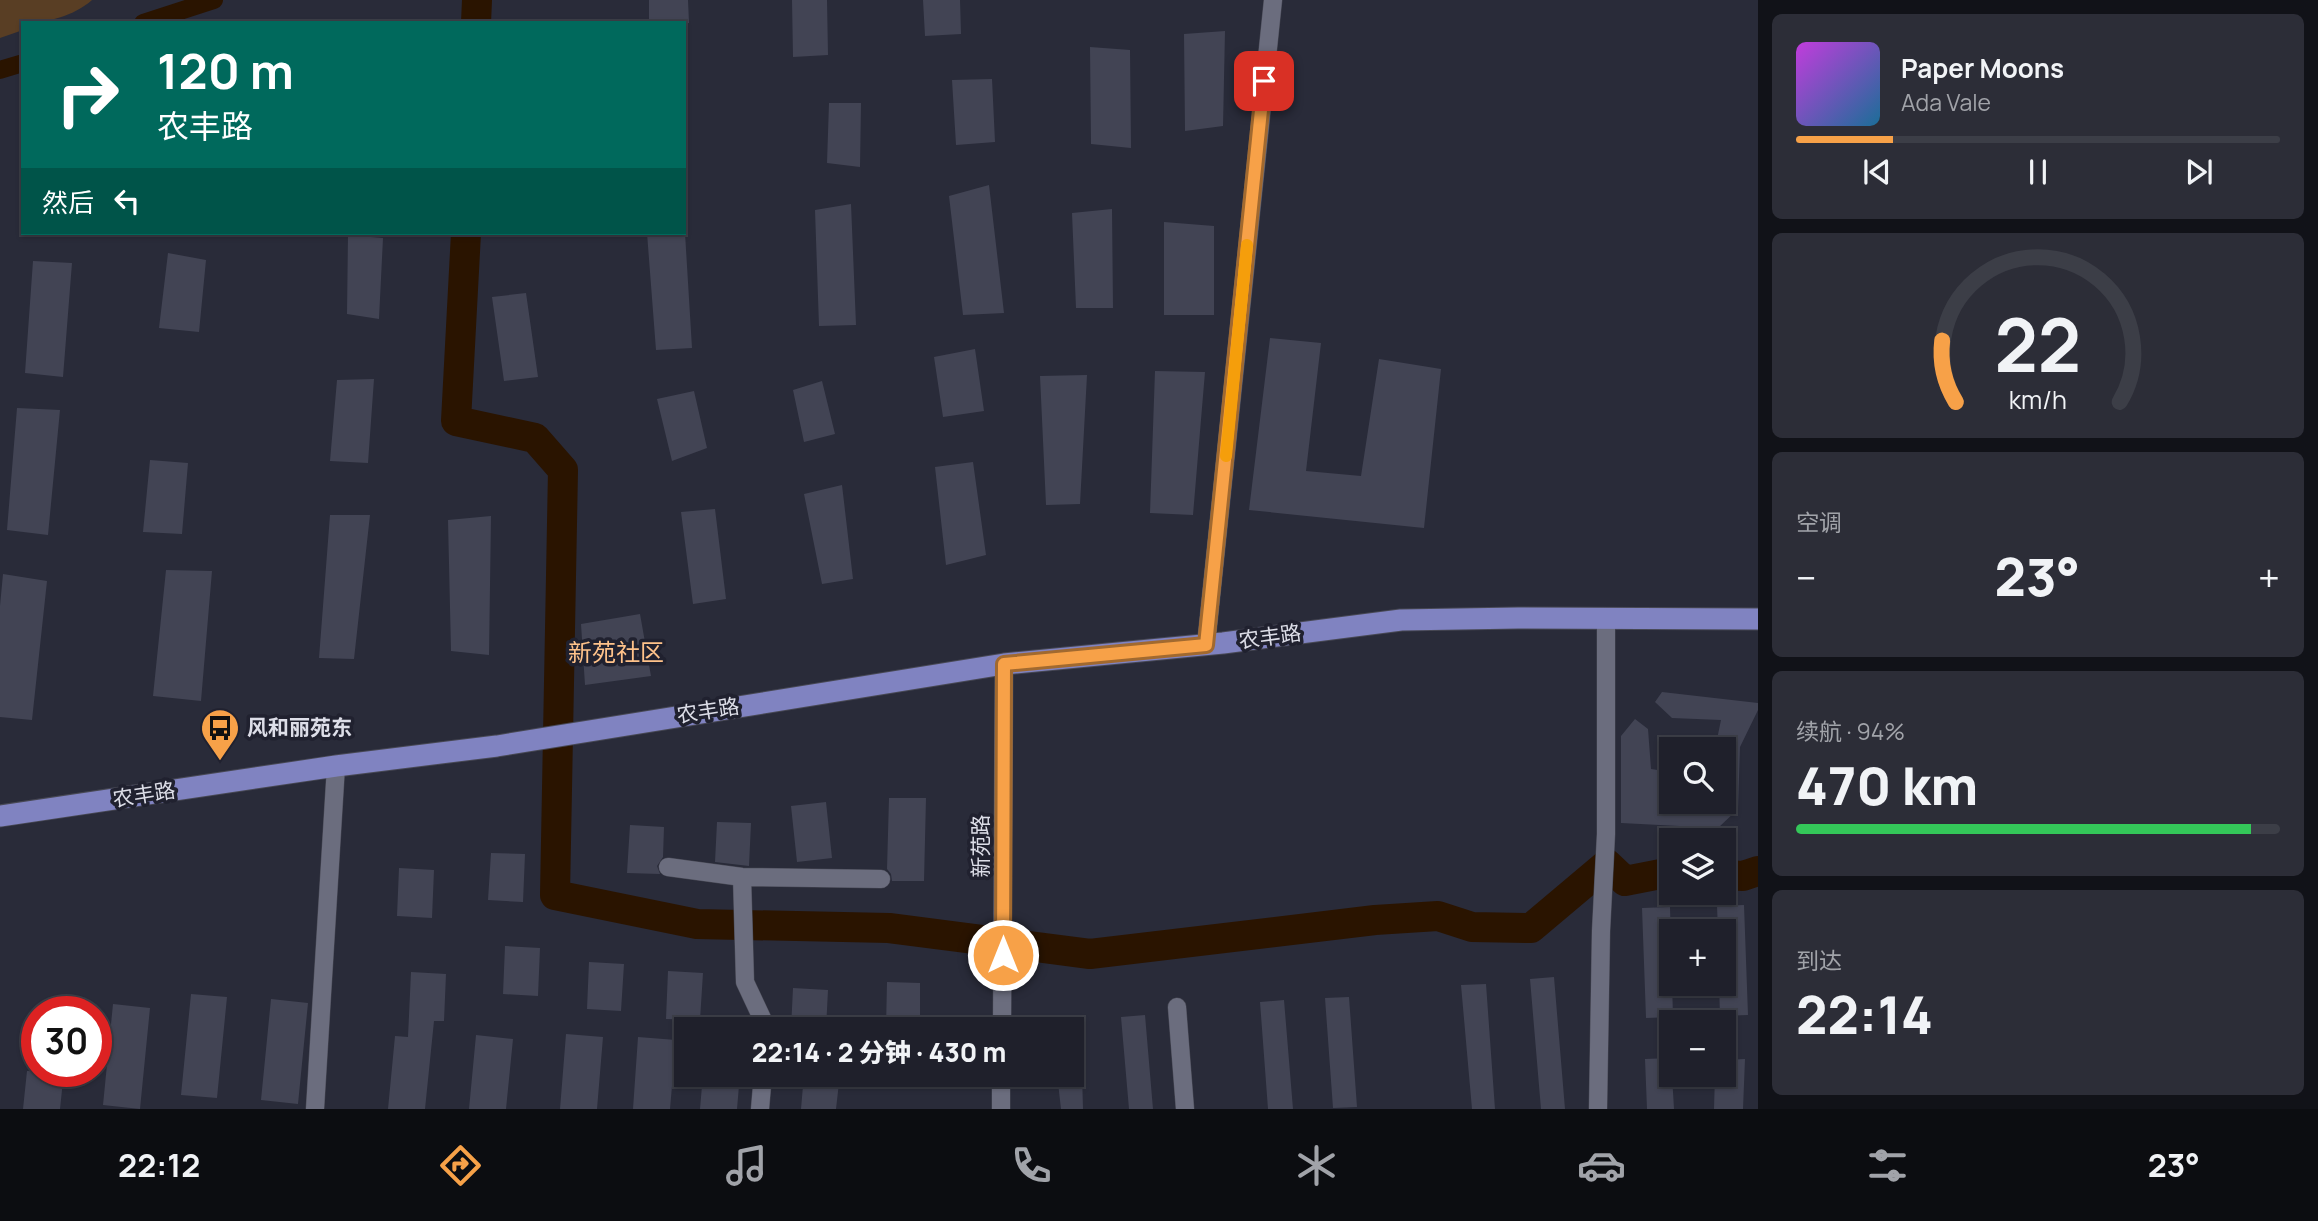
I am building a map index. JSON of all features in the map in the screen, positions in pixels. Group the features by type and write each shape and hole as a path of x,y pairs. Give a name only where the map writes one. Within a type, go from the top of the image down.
{"main road":[{"name":"农丰路","path":"0,816 336,766 497,746 1004,664 1206,645 1401,620 1758,619"}],"street":[{"path":"1206,645 1273,0"},
{"path":"1598,1109 1601,931 1606,834 1606,618"},
{"name":"新苑路","path":"1002,1017 1004,664"},
{"path":"315,1109 336,766"},
{"path":"668,867 742,877 881,879"},
{"path":"742,877 745,982 761,1017"},
{"path":"1177,1007 1185,1109"},
{"path":"761,1109 763,1087"},
{"path":"1001,1087 1001,1109"}],"shaded area":[{"path":"0,0 92,0 60,18 21,21 21,31 0,38"}],"building":[{"path":"649,0 688,0 689,23 649,21"},
{"path":"792,0 827,0 828,55 793,57"},
{"path":"923,0 960,0 961,34 925,36"},
{"path":"1225,31 1223,126 1185,131 1184,34"},
{"path":"1090,47 1130,50 1131,148 1091,144"},
{"path":"992,79 995,142 956,145 952,80"},
{"path":"829,103 861,103 860,167 827,163"},
{"path":"989,185 1004,313 963,315 949,196"},
{"path":"851,204 856,325 819,326 815,210"},
{"path":"1112,209 1113,308 1076,308 1072,213"},
{"path":"1164,222 1214,226 1214,315 1164,315"},
{"path":"348,235 383,238 379,319 347,314"},
{"path":"647,235 685,235 692,348 656,350"},
{"path":"168,253 206,260 199,332 159,328"},
{"path":"33,261 72,263 63,377 25,373"},
{"path":"526,293 538,377 504,381 492,297"},
{"path":"1270,338 1321,343 1306,471 1361,476 1379,359 1441,369 1424,528 1249,510"},
{"path":"975,349 984,411 943,417 934,357"},
{"path":"1155,371 1205,372 1193,515 1150,513"},
{"path":"1087,375 1080,504 1046,505 1040,376"},
{"path":"374,379 368,463 330,461 337,380"},
{"path":"822,381 835,434 804,442 793,390"},
{"path":"694,391 707,448 672,461 657,399"},
{"path":"17,408 60,410 48,535 7,530"},
{"path":"150,460 188,463 182,534 143,532"},
{"path":"973,462 986,555 946,565 935,467"},
{"path":"842,485 853,579 822,584 804,494"},
{"path":"715,509 726,599 693,604 681,512"},
{"path":"330,515 370,515 354,659 319,658"},
{"path":"491,516 489,655 451,651 448,520"},
{"path":"166,570 212,571 201,701 153,696"},
{"path":"3,574 47,581 32,720 0,717 0,606"},
{"path":"640,614 651,676 585,685 581,624"},
{"path":"1662,692 1758,703 1758,710 1740,747 1736,811 1736,737 1717,737 1721,720 1672,718 1655,702"},
{"path":"1635,719 1648,729 1651,769 1659,770 1659,814 1733,814 1718,828 1621,823 1621,736"},
{"path":"889,798 926,798 924,881 892,881 887,869"},
{"path":"826,802 832,858 797,862 791,806"},
{"path":"717,822 751,823 749,866 715,862"},
{"path":"630,825 664,827 663,857 657,866 660,874 627,873"},
{"path":"491,853 525,854 523,902 488,900"},
{"path":"399,868 434,870 432,918 397,916"},
{"path":"1744,905 1748,1015 1736,1015 1736,1010 1720,1010 1719,996 1736,996 1736,919 1718,919 1717,906"},
{"path":"1670,907 1670,919 1659,919 1659,996 1672,996 1673,1010 1659,1010 1659,1018 1646,1018 1642,908"},
{"path":"505,946 540,948 538,996 503,994"},
{"path":"589,962 624,964 621,1011 587,1009"},
{"path":"668,971 703,973 700,1017 666,1019"},
{"path":"411,972 446,974 444,1021 434,1021 425,1109 388,1109 395,1036 408,1037"},
{"path":"1554,977 1565,1109 1541,1109 1530,979"},
{"path":"887,982 920,983 920,1017 886,1017"},
{"path":"1486,984 1495,1109 1472,1109 1461,985"},
{"path":"793,988 828,990 827,1017 792,1017"},
{"path":"191,994 227,997 217,1098 181,1095"},
{"path":"1349,997 1357,1107 1333,1108 1325,998"},
{"path":"271,999 308,1003 298,1104 261,1100"},
{"path":"1284,1000 1293,1109 1268,1109 1260,1002"},
{"path":"113,1004 150,1008 140,1109 103,1105 105,1087 112,1087"},
{"path":"1145,1015 1153,1109 1129,1109 1121,1017"},
{"path":"566,1034 603,1037 597,1109 560,1109"},
{"path":"476,1035 513,1039 506,1109 469,1109"},
{"path":"638,1037 674,1040 670,1109 633,1109"},
{"path":"1659,1058 1659,1087 1673,1087 1674,1109 1647,1109 1645,1059"},
{"path":"1736,1059 1745,1059 1743,1109 1714,1109 1715,1087 1736,1087"},
{"path":"25,1087 62,1087 60,1109 23,1109"},
{"path":"702,1087 739,1087 737,1109 700,1109"},
{"path":"803,1087 839,1087 836,1109 801,1109"},
{"path":"1058,1087 1082,1087 1083,1109 1061,1109"}],"waterway":[{"path":"149,21 214,0"},
{"path":"476,21 477,0"},
{"path":"0,70 21,64"},
{"path":"466,235 456,421 535,438 563,470 555,895 697,924 889,928 1090,954 1375,920 1438,916 1472,927 1531,928 1607,864 1625,881 1659,874"},
{"path":"1736,876 1758,871"}],"slow traffic":[{"path":"1226,456 1247,245"}],"place":[{"name":"风和丽苑东","path":"220,762"}],"district":[{"name":"新苑社区","path":"616,653"}],"route":[{"path":"1003,955 1004,664 1206,645 1264,81"}]}
